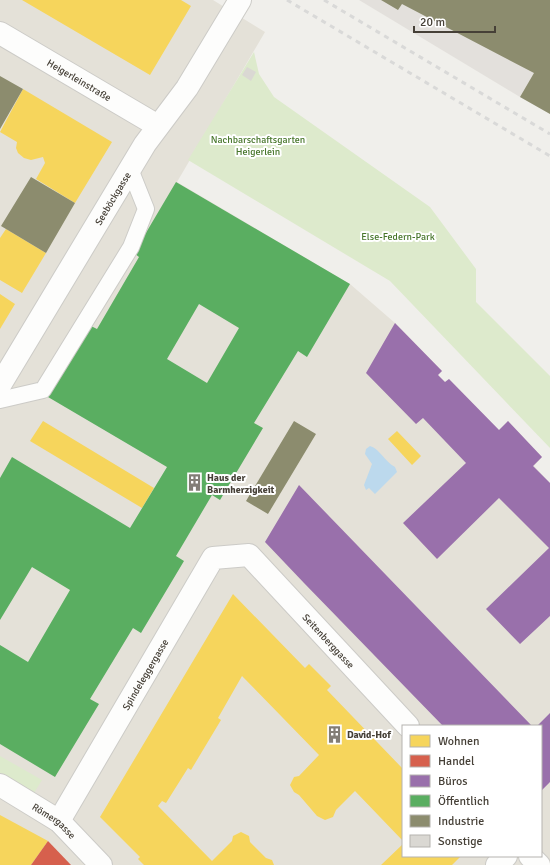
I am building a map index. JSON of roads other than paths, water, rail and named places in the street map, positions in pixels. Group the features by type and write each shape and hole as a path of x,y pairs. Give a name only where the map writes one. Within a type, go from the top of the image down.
{"street":[{"name":"Seeböckgasse","path":"0,385 130,169 158,126 187,88 235,8"},
{"name":"Heigerleinstraße","path":"0,33 158,126"},
{"name":"Seitenberggasse","path":"249,556 407,725"},
{"name":"Spindeleggergasse","path":"59,821 213,558 249,556"},
{"name":"Römergasse","path":"0,785 59,821 101,865"},
{"path":"497,865 505,857"},
{"path":"531,857 539,865"}],"lane":[{"path":"0,400 43,390 131,247 146,209 130,169"}],"water":[{"path":"370,446 377,450 391,465 395,467 397,472 375,494 369,488 366,490 364,485 372,464 365,454 366,449"}],"railway":[{"path":"287,0 550,156"},
{"path":"324,0 550,134"}],"place":[{"name":"Haus der Barmherzigkeit","path":"194,483"},
{"name":"David-Hof","path":"334,734"}],"park label":[{"name":"Nachbarschaftsgarten Heigerlein","path":"258,144"},
{"name":"Else-Federn-Park","path":"398,236"}]}
